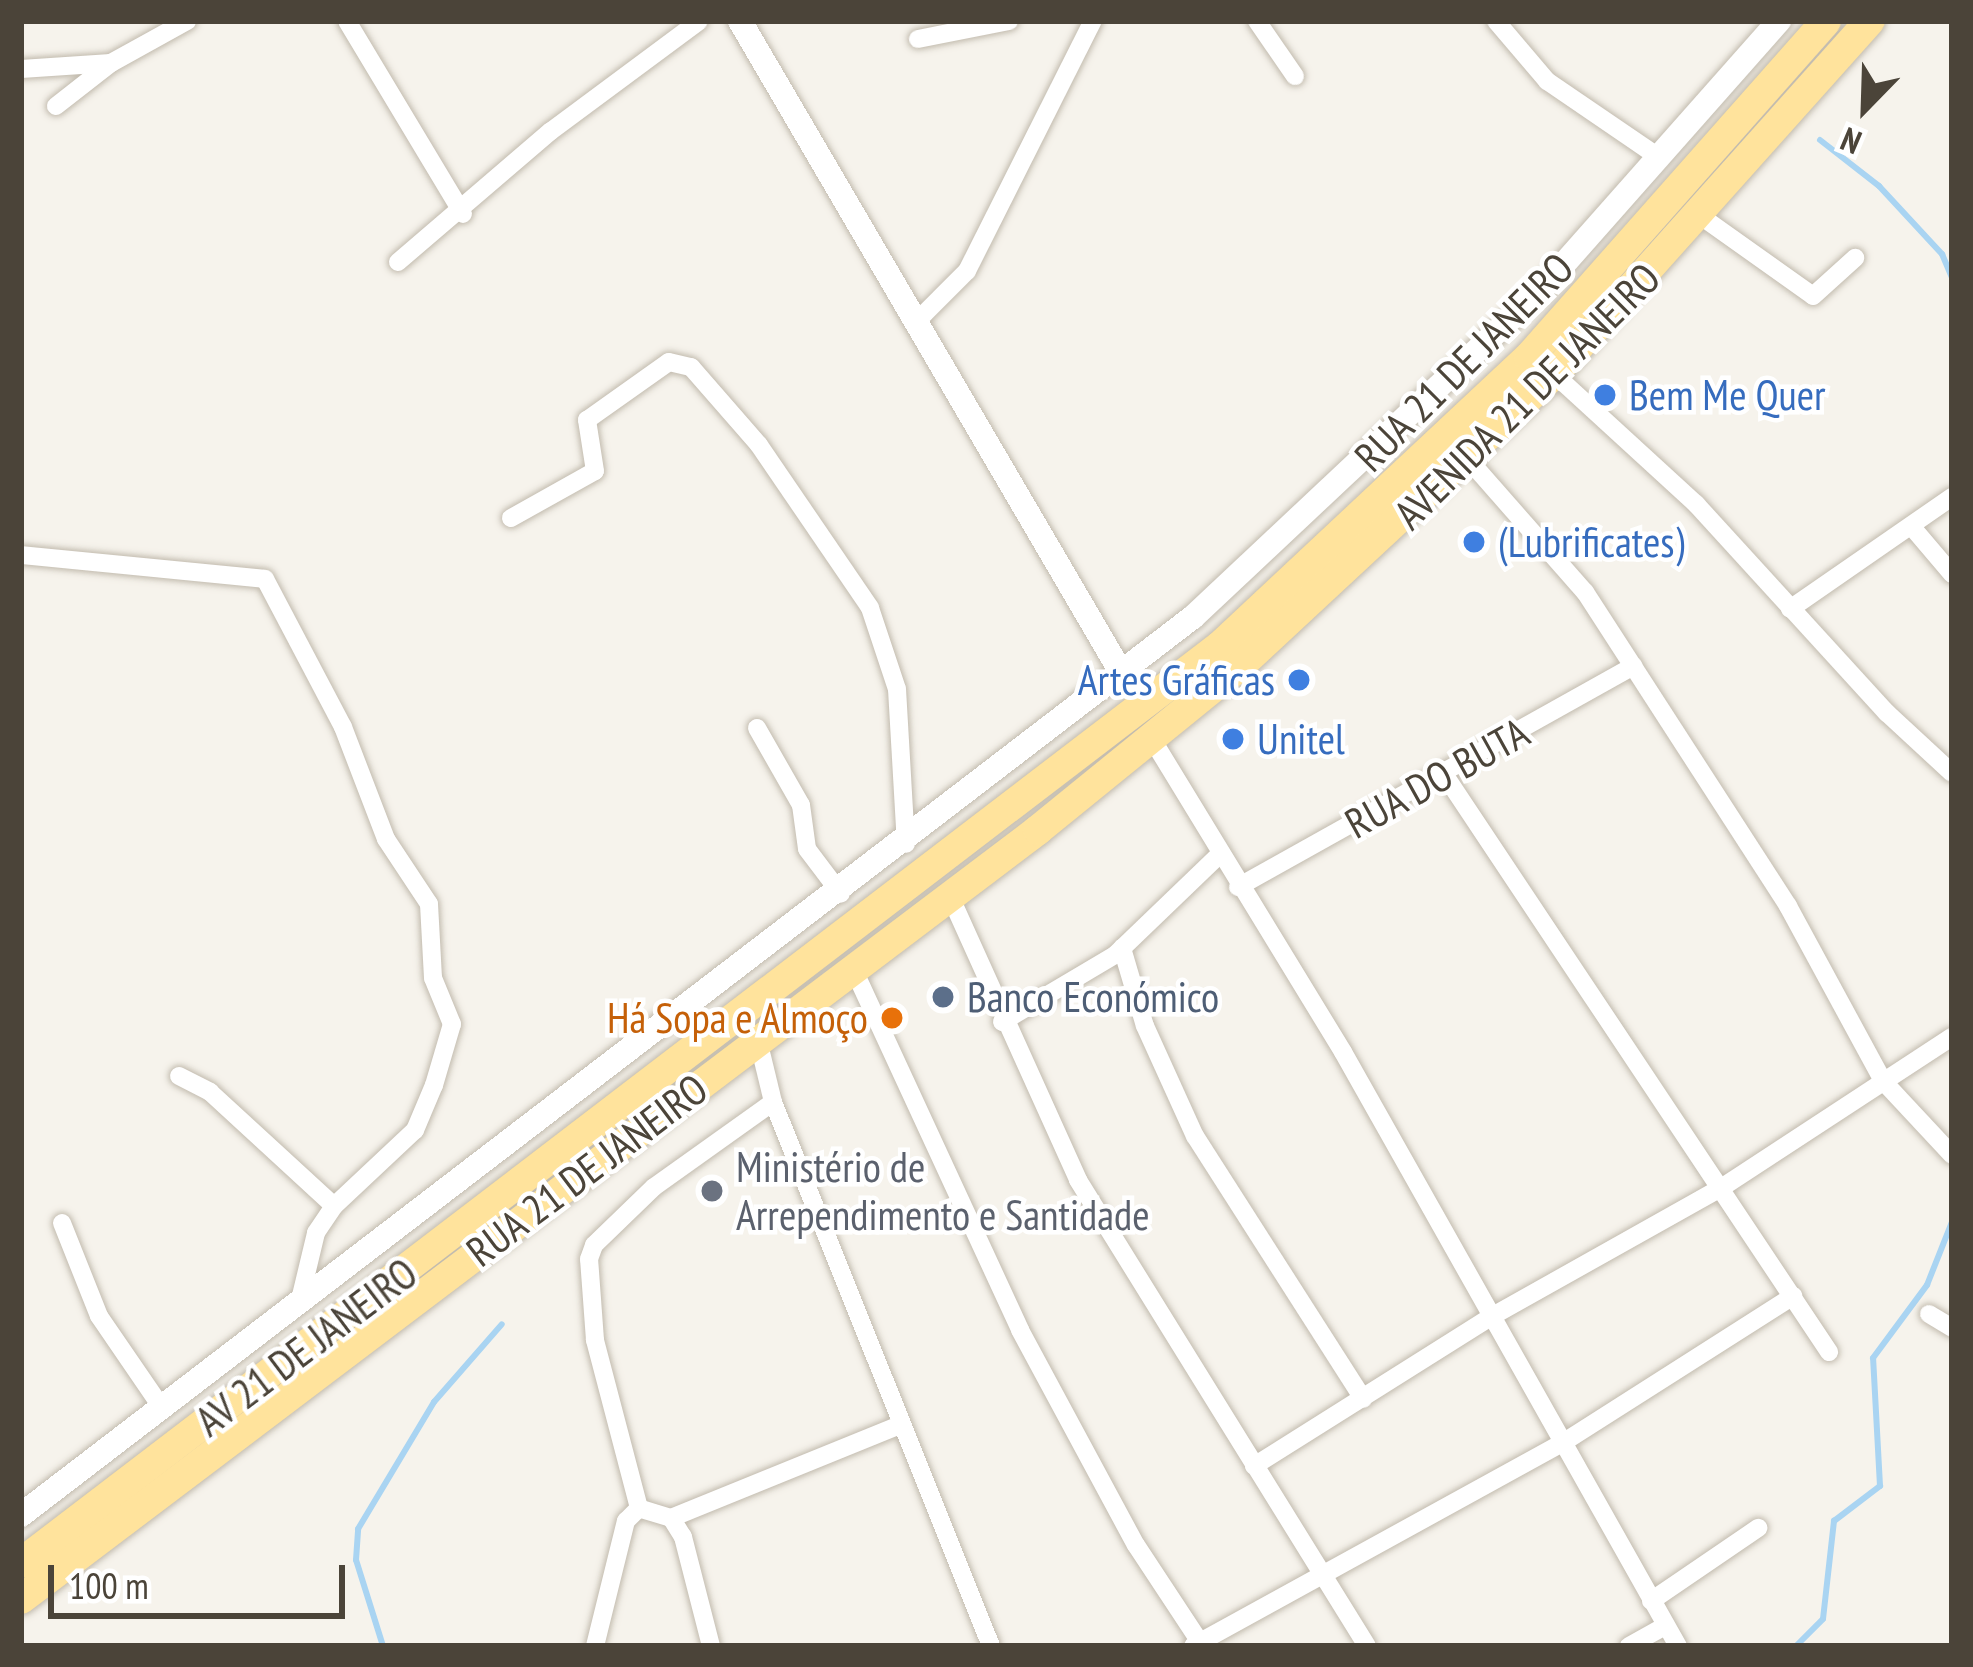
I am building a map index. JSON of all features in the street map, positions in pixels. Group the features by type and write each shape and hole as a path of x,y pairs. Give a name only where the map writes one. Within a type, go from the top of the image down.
{"main road":[{"name":"AVENIDA 21 DE JANEIRO","path":"992,824 1169,688 1514,372 1826,21"},
{"name":"AVENIDA 21 DE JANEIRO","path":"1152,739 1468,459 1555,374 1702,217 1870,21"},
{"name":"RUA 21 DE JANEIRO","path":"21,1599 1152,739"},
{"name":"AV 21 DE JANEIRO","path":"21,1564 992,824"}],"street":[{"path":"56,106 111,63 187,21"},
{"path":"347,21 463,214"},
{"path":"398,262 463,214 550,131 699,21"},
{"path":"740,21 1122,674"},
{"path":"918,39 1009,21"},
{"path":"916,322 974,260 1093,21"},
{"path":"1257,21 1294,76"},
{"path":"1496,21 1547,81 1660,158"},
{"name":"RUA 21 DE JANEIRO","path":"21,1515 841,894 1122,674 1404,426 1660,158 1779,21"},
{"path":"21,69 111,63"},
{"path":"1702,217 1814,296 1855,259"},
{"path":"511,518 596,471 587,420 669,362 691,368 759,446 870,608 897,689 906,844"},
{"path":"1555,374 1696,505 1790,609 1952,773"},
{"path":"1468,459 1585,592 1787,906 1883,1081 1952,1155"},
{"path":"1790,609 1952,497"},
{"path":"1912,527 1952,574"},
{"path":"21,555 250,574 284,603 386,839 429,904 433,978 452,1024 415,1130 334,1206 311,1245 299,1304"},
{"name":"RUA DO BUTA","path":"1238,887 1446,777 1634,666"},
{"path":"757,728 801,805 807,849 841,894"},
{"path":"1152,739 1238,887 1343,1052 1678,1646"},
{"path":"1446,777 1724,1186 1829,1352"},
{"path":"1002,1022 1122,948 1220,855"},
{"path":"950,896 1002,1022 1132,1277 1367,1646"},
{"path":"1122,948 1145,1026 1196,1136 1363,1399"},
{"path":"854,968 1020,1330 1136,1545 1196,1644 1564,1442 1792,1296"},
{"path":"1254,1466 1489,1318 1724,1186 1952,1037"},
{"path":"758,1040 773,1102 991,1646"},
{"path":"179,1076 209,1092 334,1206"},
{"path":"639,1508 595,1340 590,1250 654,1187 773,1102"},
{"path":"62,1222 99,1316 162,1408"},
{"path":"1929,1314 1952,1328"},
{"path":"639,1508 671,1518 902,1424"},
{"path":"595,1646 626,1521 639,1508"},
{"path":"671,1518 694,1569 711,1646"},
{"path":"1651,1601 1758,1528"},
{"path":"1629,1646 1665,1626"}],"waterway":[{"path":"1820,140 1879,186 1942,254 1952,277"},
{"path":"1796,1646 1823,1619 1834,1521 1880,1486 1873,1358 1927,1285 1952,1222"},
{"path":"383,1646 356,1560 358,1529 434,1402 502,1324"}],"place":[{"name":"Bem Me Quer","path":"1605,395"},
{"name":"(Lubrificates)","path":"1474,542"},
{"name":"Artes Gráficas","path":"1299,680"},
{"name":"Unitel","path":"1233,739"},
{"name":"Banco Económico","path":"943,997"},
{"name":"Há Sopa e Almoço","path":"892,1018"},
{"name":"Ministério de Arrependimento e Santidade","path":"712,1191"}]}
